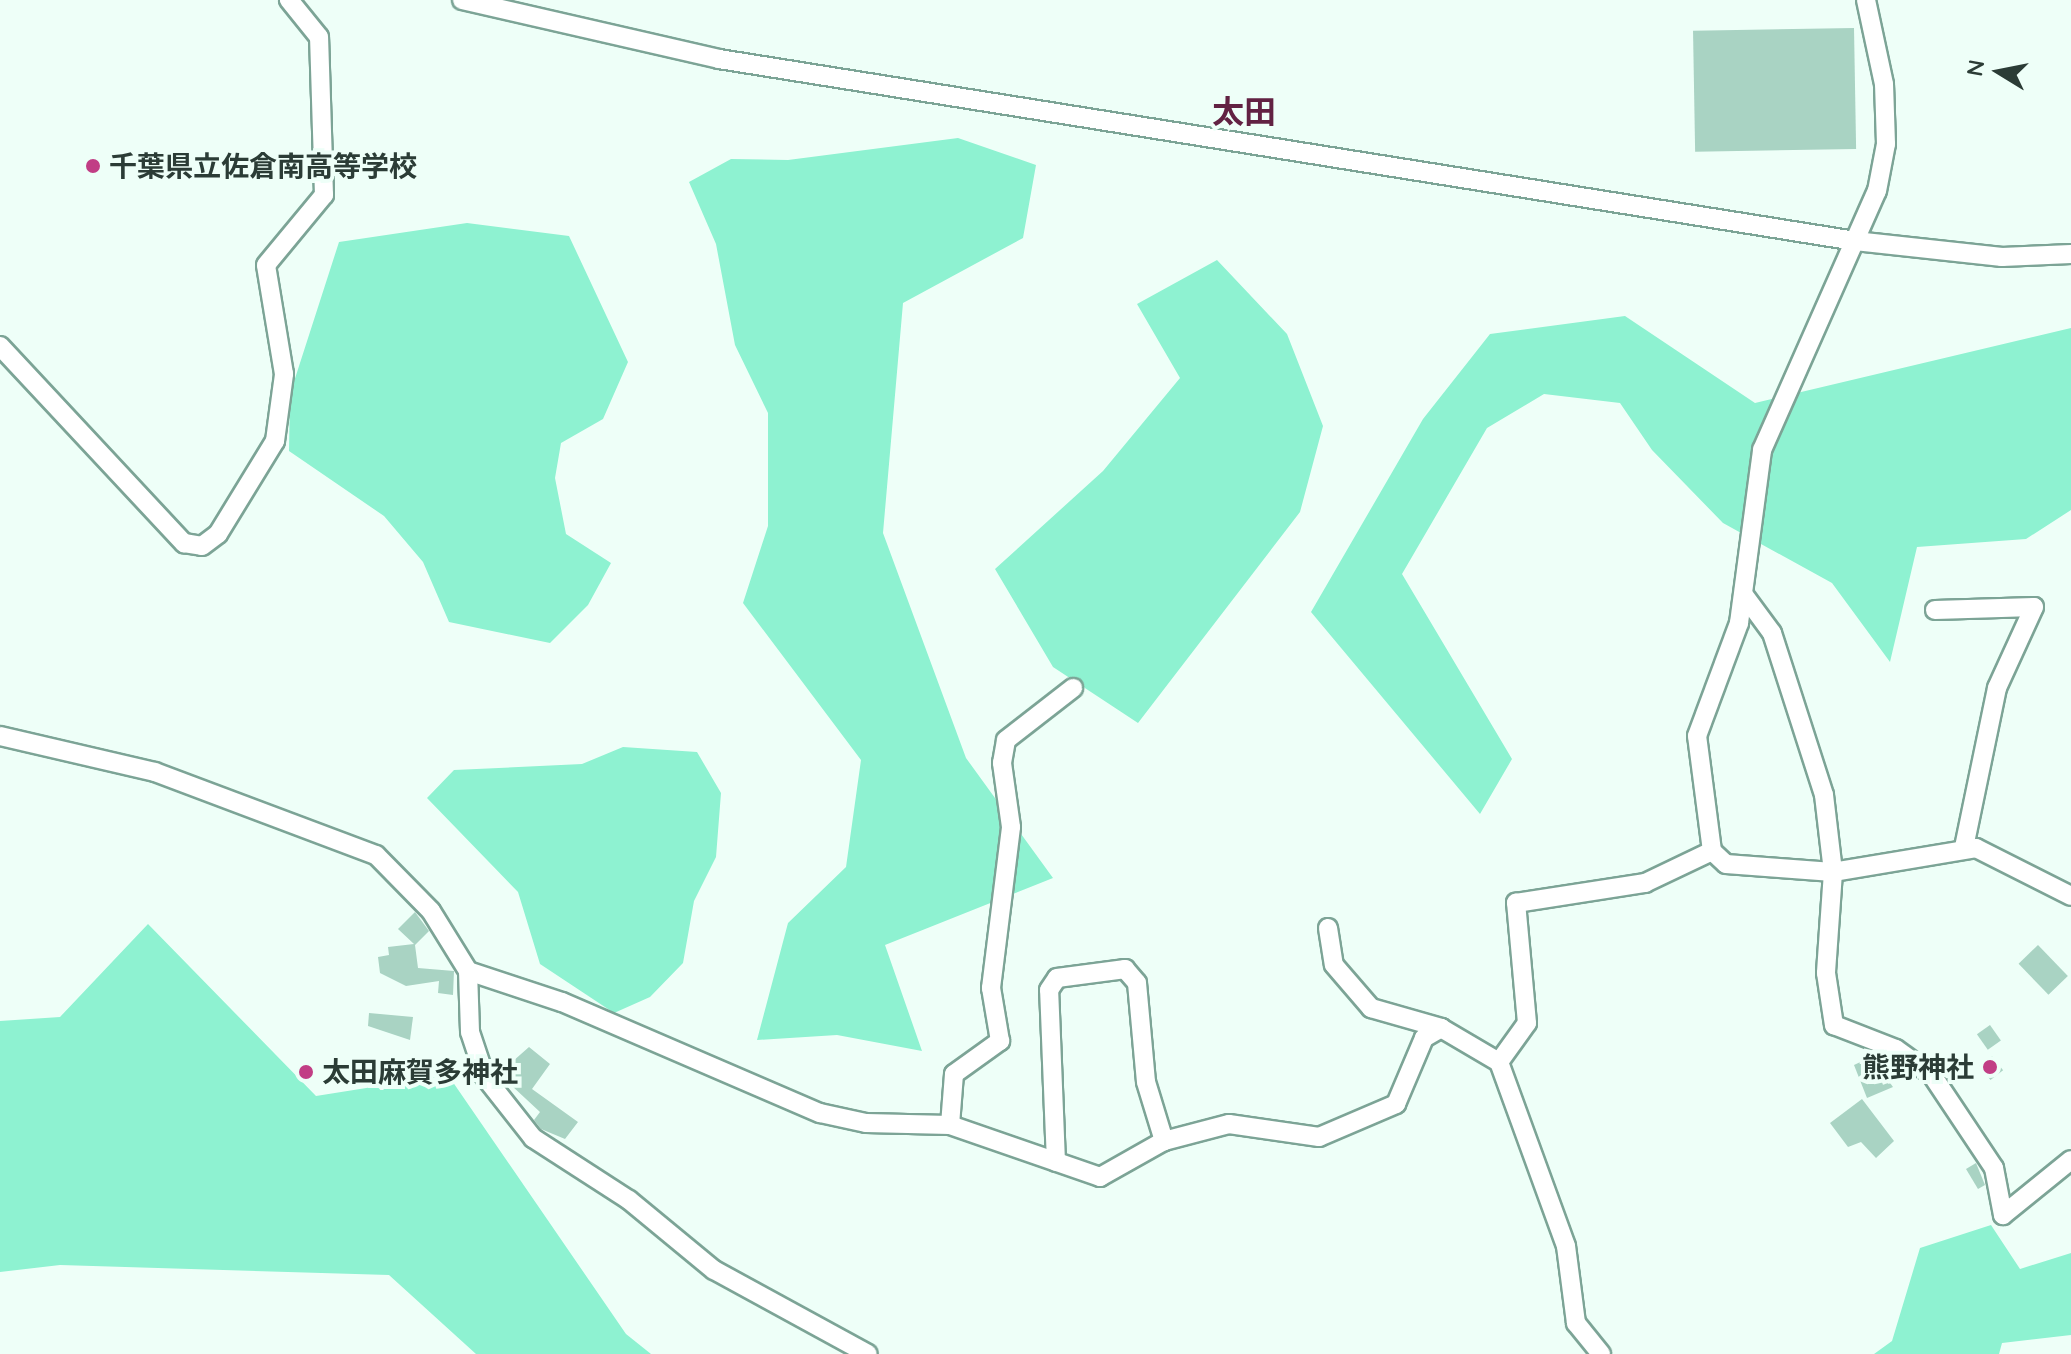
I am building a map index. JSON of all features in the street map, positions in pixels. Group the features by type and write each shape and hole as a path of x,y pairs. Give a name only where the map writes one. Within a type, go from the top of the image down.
{"street":[{"path":"0,346 184,543 202,546 218,534 275,441 284,374 266,265 324,195 319,37 289,0"},
{"path":"462,0 719,59 1855,241 2002,257 2071,254"},
{"path":"1866,0 1884,84 1886,144 1855,241 1762,450 1744,595 1697,736 1712,851 1726,864 1833,872 1964,848 1998,855 2071,896"},
{"path":"1744,595 1772,633 1814,766 1833,872 1826,973 1834,1025 1896,1049 1932,1075 1994,1168 2003,1215 2071,1160"},
{"path":"1935,610 2034,607 1997,688 1964,848"},
{"path":"950,1125 954,1074 1000,1041 991,988 1011,827 1002,763 1006,740 1073,688"},
{"path":"0,736 155,772 376,855 431,911 468,971 470,1032 485,1077 533,1138 629,1200 714,1270 868,1354"},
{"path":"1499,1062 1527,1023 1516,903 1645,883 1712,851"},
{"path":"1328,928 1334,965 1371,1008 1441,1028 1499,1062 1566,1246 1576,1323 1601,1354"},
{"path":"1056,1162 1049,990 1057,978 1125,969 1137,983 1146,1082 1164,1141"},
{"path":"468,971 562,1002 820,1113 866,1123 950,1125 1100,1177 1164,1141 1229,1124 1319,1137 1396,1104 1424,1038 1441,1028"}],"green space":[{"path":"958,138 1036,165 1023,238 903,303 883,533 966,758 1053,878 885,945 922,1051 837,1035 757,1040 788,923 846,867 861,760 743,603 768,526 768,413 735,345 716,244 689,182 731,159 788,160"},
{"path":"467,223 569,236 628,362 603,419 561,443 555,478 566,534 611,563 588,605 550,643 449,622 423,562 384,516 289,451 290,394 339,242"},
{"path":"1217,260 1287,334 1323,426 1300,512 1138,723 1053,667 995,569 1103,471 1180,378 1137,304"},
{"path":"1625,316 1755,403 2071,328 2071,510 2026,539 1917,547 1890,662 1832,583 1723,523 1652,450 1620,403 1544,394 1487,428 1402,574 1512,759 1480,814 1311,612 1423,419 1490,334"},
{"path":"623,747 697,752 721,793 716,857 694,901 683,963 650,997 614,1013 540,964 518,892 427,798 454,770 582,764"},
{"path":"148,924 316,1096 448,1075 626,1334 651,1354 476,1354 389,1275 60,1265 0,1272 0,1021 60,1017"},
{"path":"1991,1225 2020,1269 2071,1253 2071,1335 2002,1343 1999,1354 1874,1354 1892,1341 1920,1248"}],"building":[{"path":"1854,28 1856,149 1695,152 1693,31"},
{"path":"415,912 429,931 415,945 418,968 454,971 453,995 438,993 439,981 406,986 380,973 378,957 389,955 388,947 414,944 398,929"},
{"path":"2038,945 2068,976 2048,995 2019,964"},
{"path":"369,1013 413,1017 410,1040 368,1026"},
{"path":"1990,1025 2001,1041 1988,1050 1977,1034"},
{"path":"529,1047 550,1064 532,1089 578,1122 565,1139 541,1129 534,1120 540,1112 496,1071 498,1062 505,1068"},
{"path":"1992,1056 2003,1070 1990,1080 1979,1066"},
{"path":"1871,1057 1893,1087 1867,1098 1854,1065"},
{"path":"1862,1099 1894,1141 1876,1158 1861,1142 1848,1147 1830,1123"},
{"path":"1976,1163 1985,1185 1978,1189 1966,1169"}],"place":[{"name":"千葉県立佐倉南高等学校","path":"93,166"},
{"name":"熊野神社","path":"1990,1067"},
{"name":"太田麻賀多神社","path":"306,1072"}],"district":[{"name":"太田","path":"1244,111"}]}
